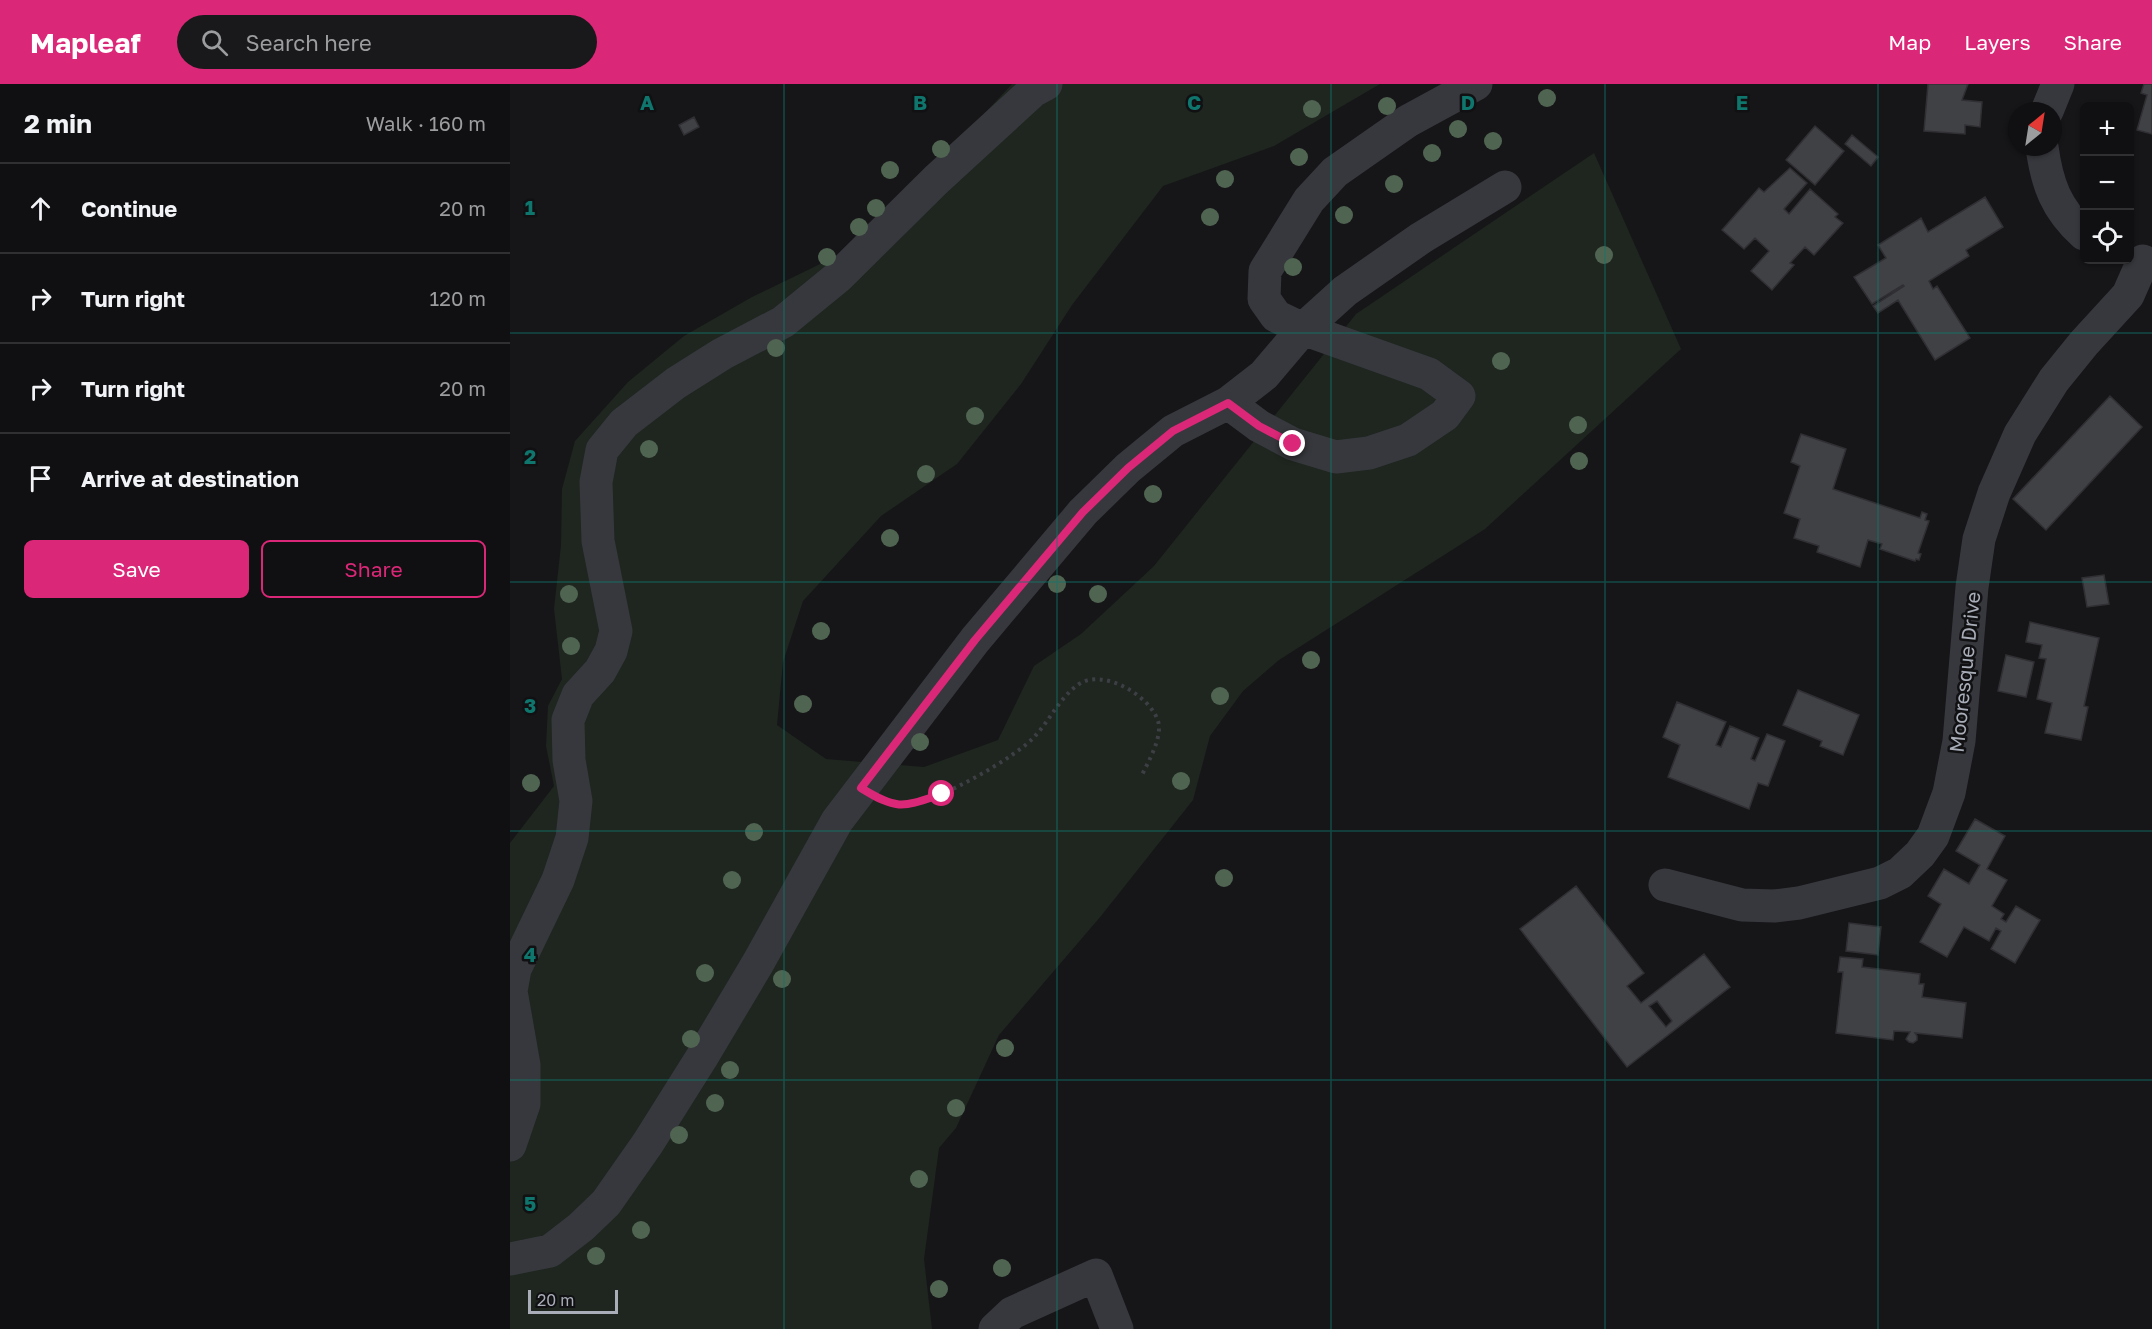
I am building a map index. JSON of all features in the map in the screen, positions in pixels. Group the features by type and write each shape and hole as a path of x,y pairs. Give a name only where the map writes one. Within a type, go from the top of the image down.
{"street":[{"path":"510,1145 524,1104 524,1065 511,991 515,969 558,880 572,838 576,801 569,760 568,720 578,695 600,671 611,651 616,631 598,541 596,482 602,450 624,423 676,383 722,354 783,322 838,278 936,180 1033,92 1046,84"},
{"path":"1228,403 1259,426 1293,444 1336,457 1369,453 1408,440 1445,415 1459,396 1429,374 1303,329 1276,316 1264,299 1265,271 1310,200 1335,172 1399,127 1476,84"},
{"path":"2051,102 2058,84"},
{"path":"2043,156 2045,174 2055,199 2072,223 2080,230"},
{"path":"510,1259 550,1251 581,1227 606,1203 648,1143 702,1057 758,963 837,821 975,640 1083,512 1128,468 1173,431 1228,403 1264,375 1303,329 1345,291 1421,238 1505,187"},
{"name":"Mooresque Drive","path":"1665,885 1742,904 1774,906 1798,903 1880,884 1900,873 1920,854 1933,836 1949,793 1959,741 1979,539 1994,493 2020,434 2054,380 2128,295 2142,260"},
{"path":"995,1329 1012,1313 1096,1275 1117,1329"}],"path":[{"path":"861,788 885,802 908,805 942,794 996,766 1034,738 1058,706 1081,683 1100,679 1122,684 1144,701 1158,722 1156,745 1141,777"}],"shaded area":[{"path":"1012,84 1380,84 1274,146 1163,186 1072,305 1021,384 957,464 881,516 803,601 783,662 777,725 826,759 924,767 998,740 1034,666 1081,634 1154,566 1356,314 1594,153 1681,349 1485,529 1279,660 1243,691 1210,736 1193,800 1101,916 999,1035 956,1128 939,1148 924,1259 932,1329 510,1329 510,843 554,786 546,746 548,706 562,679 554,609 561,545 562,489 575,441 628,382 684,336 752,297 849,250 956,144"}],"building":[{"path":"1928,84 1968,84 1962,100 1982,102 1980,127 1965,125 1965,134 1924,131"},
{"path":"2144,84 2152,84 2152,134 2137,130 2147,95 2141,93"},
{"path":"694,117 699,127 684,135 679,125"},
{"path":"1815,126 1844,151 1815,185 1786,160"},
{"path":"1852,135 1878,157 1871,166 1845,144"},
{"path":"1790,168 1807,183 1784,209 1789,214 1810,189 1838,214 1835,217 1843,223 1814,255 1805,247 1790,263 1794,265 1772,290 1751,271 1769,251 1755,238 1744,249 1722,230 1759,188 1764,192"},
{"path":"1985,197 2003,227 1966,250 1969,256 1929,281 1933,289 1937,286 1970,338 1935,360 1898,300 1878,313 1873,306 1904,286 1872,304 1854,277 1886,258 1878,245 1921,218 1928,232"},
{"path":"2110,396 2142,427 2046,530 2013,499"},
{"path":"1801,434 1846,449 1833,489 1920,518 1922,512 1927,514 1925,520 1929,521 1918,553 1921,554 1919,560 1915,561 1880,549 1882,544 1868,540 1860,567 1817,552 1819,546 1794,538 1800,519 1784,513 1800,466 1791,462"},
{"path":"2104,575 2109,604 2087,607 2082,578"},
{"path":"2030,622 2099,638 2084,706 2088,707 2081,740 2045,733 2052,703 2037,699 2046,659 2039,658 2042,645 2026,642"},
{"path":"2006,655 2034,662 2026,697 1998,691"},
{"path":"1798,690 1859,715 1843,755 1820,746 1822,741 1783,725"},
{"path":"1677,702 1726,722 1716,745 1721,747 1730,726 1759,738 1751,759 1755,761 1767,734 1785,741 1768,786 1758,783 1749,809 1668,777 1680,745 1663,737"},
{"path":"1975,819 2005,836 1987,869 2007,880 1992,906 2004,914 2001,919 2006,922 2016,906 2040,920 2015,963 1991,949 2001,931 1996,928 1989,941 1964,927 1947,957 1920,942 1941,904 1928,896 1944,869 1969,884 1980,865 1956,851"},
{"path":"1576,886 1644,973 1627,986 1641,1003 1704,954 1730,987 1627,1067 1520,929","holes":["1657,1001 1672,1021 1666,1027 1649,1006"]},
{"path":"1849,923 1881,927 1878,955 1846,951"},
{"path":"1840,957 1863,959 1862,967 1920,974 1919,984 1924,984 1922,997 1966,1003 1962,1038 1915,1033 1917,1040 1913,1043 1906,1039 1910,1032 1894,1031 1893,1040 1836,1033 1843,972 1838,972"}],"route":[{"path":"942,794 908,805 885,802 861,788 975,640 1083,512 1128,468 1173,431 1228,403 1259,426 1293,444"}]}
